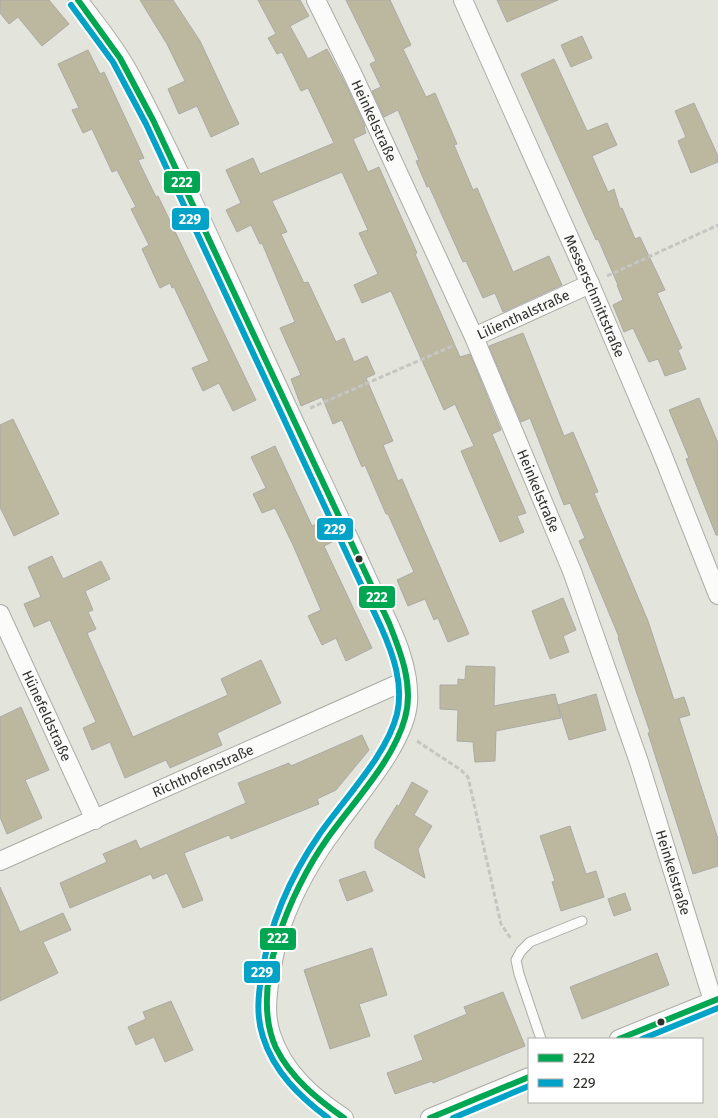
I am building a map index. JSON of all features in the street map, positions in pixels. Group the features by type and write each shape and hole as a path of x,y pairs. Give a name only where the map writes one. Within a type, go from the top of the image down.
{"street":[{"path":"78,0 131,75 398,645 407,680 408,706 401,730 388,754 332,832 303,879 283,922 273,961 266,1004 270,1033 280,1056 295,1079 322,1104 344,1118"},
{"name":"Heinkelstraße","path":"316,0 353,74 474,337 572,570 639,762 715,1000"},
{"name":"Messerschmittstraße","path":"463,0 590,284 661,451 718,595"},
{"name":"Lilienthalstraße","path":"474,337 590,284"},
{"name":"Hünefeldstraße","path":"0,614 95,820"},
{"name":"Richthofenstraße","path":"0,861 407,680"},
{"path":"621,1038 715,1000"},
{"path":"430,1118 528,1077"}],"lane":[{"path":"541,1038 516,960 521,950 530,942 582,921"}],"path":[{"path":"590,284 718,225"},
{"name":"Lilienthalstraße","path":"292,417 474,337"},
{"path":"401,730 461,770 468,777 501,924 509,937 521,950"}],"building":[{"path":"0,0 49,0 69,24 42,46 18,17 9,24 0,13"},
{"path":"140,0 173,0 200,41 239,124 211,137 197,106 179,114 168,89 185,81 167,44"},
{"path":"258,0 300,0 309,16 290,26 308,59 327,49 345,83 365,126 366,133 353,139 368,172 379,167 460,357 470,354 501,430 492,434 526,513 517,516 524,532 500,542 461,451 474,446 455,404 444,410 391,291 362,303 354,285 378,274 359,233 368,230 342,172 272,201 287,232 281,234 304,283 308,282 336,342 344,338 354,362 367,356 375,374 366,378 393,441 383,445 398,481 402,479 469,634 448,642 438,618 434,620 425,599 408,606 397,580 414,572 365,465 362,467 342,420 333,424 322,397 301,406 291,379 301,375 280,328 295,322 262,243 260,244 251,225 237,232 226,210 241,203 226,170 253,158 260,174 334,143 308,88 301,91 282,52 277,54 268,38 276,34"},
{"path":"346,0 390,0 411,45 403,49 426,97 435,93 457,144 454,145 473,190 477,188 513,272 549,256 562,285 503,312 495,293 483,298 466,261 463,262 429,186 427,187 416,161 419,160 398,110 384,117 372,91 381,87 370,64 376,61"},
{"path":"497,0 558,0 507,22"},
{"path":"582,36 592,58 571,67 561,45"},
{"path":"88,50 100,74 104,72 144,158 138,160 156,197 158,196 256,400 233,411 219,383 203,391 192,368 209,361 174,287 172,288 170,283 160,288 142,249 149,245 131,209 136,207 117,170 112,172 92,129 83,133 72,110 79,108 58,64"},
{"path":"554,59 587,131 607,123 617,145 592,156 608,192 614,189 620,209 622,208 635,239 640,237 665,290 657,293 682,348 678,350 686,369 665,376 658,359 649,362 633,328 624,332 613,305 623,300 618,285 521,74"},
{"path":"694,103 718,156 718,162 691,173 678,141 686,137 675,111"},
{"path":"523,333 564,436 573,432 587,465 598,492 594,493 648,621 674,700 684,697 690,715 679,718 718,839 718,866 693,874 619,637 579,541 585,538 570,503 564,505 530,418 521,422 489,346"},
{"path":"699,398 718,443 718,535 716,535 686,459 689,458 669,410"},
{"path":"13,419 59,514 14,536 0,507 0,425"},
{"path":"275,446 312,526 325,520 334,541 324,546 372,648 346,661 336,638 322,645 308,616 321,610 293,545 275,508 262,513 253,494 266,488 251,457"},
{"path":"52,556 63,579 101,561 110,579 85,591 93,610 88,612 96,629 87,633 133,737 228,695 221,679 261,660 281,703 217,733 222,745 170,768 166,760 125,778 110,742 92,750 83,728 96,722 50,620 34,627 24,604 41,597 28,567"},
{"path":"563,598 576,630 563,636 569,652 550,659 532,611"},
{"path":"466,666 495,667 494,706 555,694 561,718 496,731 495,761 475,762 473,742 457,741 458,710 440,709 440,685 458,685 458,679 465,680"},
{"path":"596,694 606,730 569,740 558,705"},
{"path":"21,707 49,770 25,780 42,818 7,834 0,817 0,717"},
{"path":"362,735 369,750 336,790 317,799 319,804 231,839 229,835 184,853 203,900 183,908 167,873 153,879 151,874 70,908 60,883 107,862 103,854 136,840 140,849 246,803 238,783 289,763 291,766"},
{"path":"412,782 428,791 414,815 432,826 418,849 425,878 375,848 375,841 397,805 399,806"},
{"path":"570,826 586,874 596,871 604,897 561,911 552,882 555,881 540,836"},
{"path":"365,871 373,891 347,901 339,880"},
{"path":"0,887 20,932 63,913 71,930 43,942 58,973 0,1001"},
{"path":"625,893 631,910 614,916 608,899"},
{"path":"372,948 387,995 359,1004 370,1036 330,1049 304,970"},
{"path":"657,953 669,985 582,1019 570,987"},
{"path":"503,992 525,1046 433,1083 432,1081 395,1094 387,1073 423,1060 414,1036 467,1014 464,1007"},
{"path":"171,1001 193,1050 165,1062 154,1037 136,1045 128,1027 146,1019 143,1012"}],"transit line":[{"name":"222","path":"78,0 120,58 153,120 389,623 405,670 408,694 407,706 399,734 382,766 313,860 288,911 270,969 267,997 269,1024 276,1048 297,1078 324,1103 344,1118"},
{"name":"229","path":"71,5 113,62 146,124 381,627 396,669 399,703 392,730 363,777 319,835 290,884 270,936 261,981 258,1005 259,1021 268,1050 289,1083 328,1118"},
{"name":"222","path":"621,1038 718,999"},
{"name":"229","path":"644,1038 718,1008"},
{"name":"222","path":"430,1118 528,1077"},
{"name":"229","path":"453,1118 528,1086"}]}
